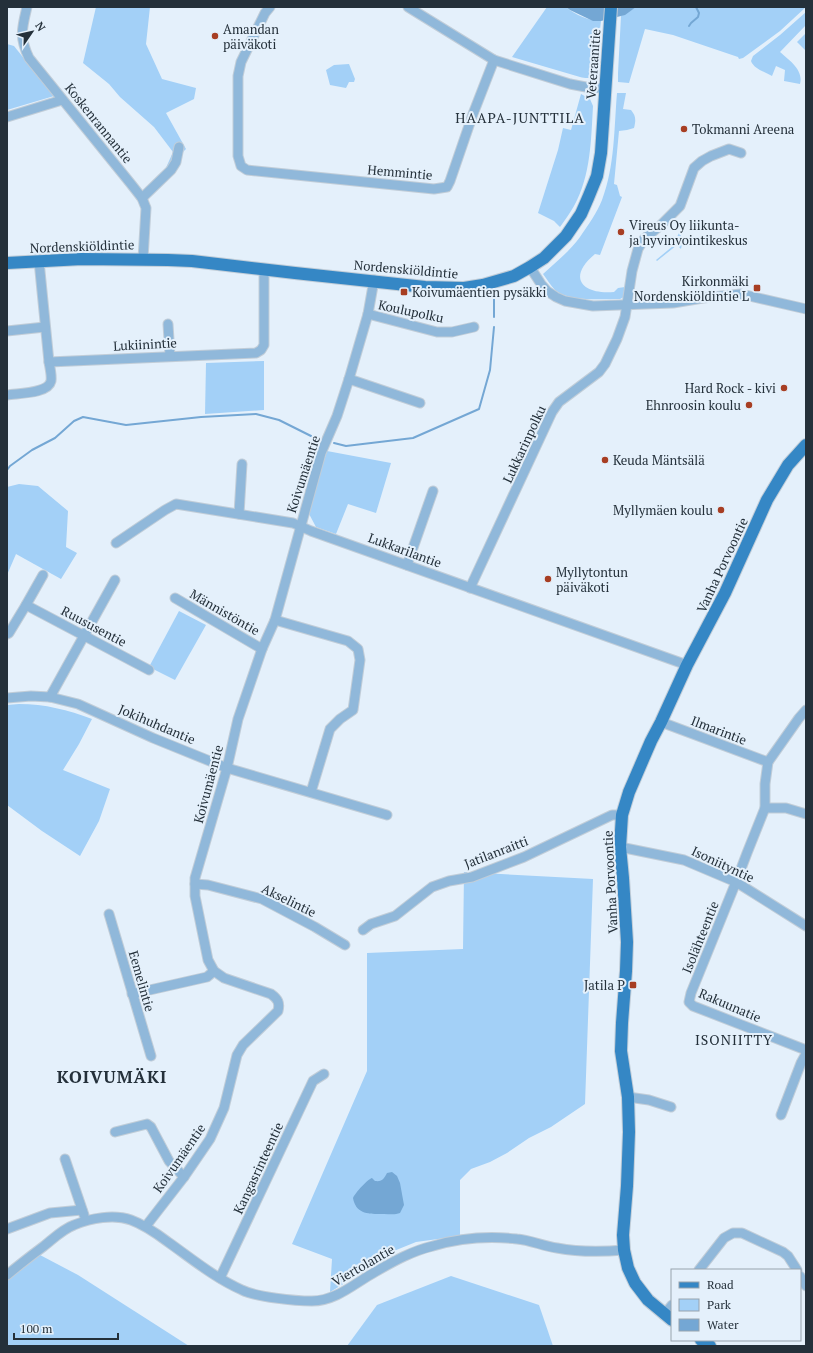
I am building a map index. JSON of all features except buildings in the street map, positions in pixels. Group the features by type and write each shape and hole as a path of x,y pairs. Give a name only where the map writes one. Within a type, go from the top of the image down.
{"main road":[{"name":"Veteraanitie","path":"530,267 544,258 566,236 581,214 597,176 601,153 611,7"},
{"name":"Nordenskiöldintie","path":"7,263 82,259 192,261 264,270 374,280 425,287 455,288 475,287 491,284 514,276 530,267"},
{"name":"Vanha Porvoontie","path":"668,1317 648,1300 635,1283 628,1268 624,1250 623,1235 629,1132 628,1097 621,1051 627,942 620,847 620,827 629,792 651,741 687,665 725,593 767,500 788,465 806,445"}],"street":[{"name":"Koskenrannantie","path":"27,7 22,29 25,50 29,58 142,198 146,208 143,259"},
{"name":"Hemmintie","path":"270,7 265,13 252,37 241,62 238,76 238,156 241,166 248,170 434,189 447,187 494,60"},
{"path":"408,7 494,60 570,84 594,88 605,88"},
{"path":"7,117 62,100"},
{"path":"142,198 176,162 179,147"},
{"name":"Lukkarinpolku","path":"470,588 552,412 559,402 599,372 605,364 625,317 632,271 640,244 680,206 694,168 711,156 729,149 741,153"},
{"path":"7,395 43,390 50,386 52,380 45,327 39,261"},
{"path":"530,267 547,291 556,297 565,301 593,306 673,303 741,294 806,309"},
{"name":"Lukiinintie","path":"49,362 256,353 261,350 264,345 264,270"},
{"name":"Koivumäentie","path":"146,1226 206,1146 224,1108 237,1055 243,1045 278,1011 280,1005 277,998 271,994 224,978 214,971 207,953 195,896 195,878 227,768 238,719 262,649 275,620 321,453 337,416 349,379 368,314 374,280"},
{"name":"Koulupolku","path":"368,314 437,332 452,332 474,327"},
{"path":"168,324 170,356"},
{"path":"7,331 45,327"},
{"path":"349,379 420,403"},
{"path":"239,514 242,464"},
{"path":"407,565 434,491"},
{"name":"Lukkarilantie","path":"116,543 176,504 293,523 310,531 687,665"},
{"path":"7,634 43,575"},
{"path":"50,697 83,635 115,580"},
{"name":"Männistöntie","path":"174,598 262,649"},
{"name":"Ruususentie","path":"26,605 149,670"},
{"path":"275,620 348,641 358,648 360,660 352,710 330,729 311,792"},
{"name":"Jokihuhdantie","path":"7,698 31,696 50,697 78,704 153,738 227,768 387,814"},
{"path":"806,710 798,718 768,762 765,808 786,808 806,814"},
{"name":"Ilmarintie","path":"661,722 768,762"},
{"name":"Isolähteentie","path":"689,1002 699,972 765,808"},
{"name":"Jatilanraitti","path":"363,930 371,924 395,916 436,885 472,877 524,857 612,815 622,815"},
{"name":"Isoniityntie","path":"620,847 684,860 736,882 806,926"},
{"name":"Akselintie","path":"195,884 208,885 262,899 315,926 345,945"},
{"name":"Eemelintie","path":"109,914 151,1056"},
{"path":"132,994 207,977 214,971"},
{"name":"Rakuunatie","path":"689,1002 693,1006 806,1050"},
{"path":"781,1115 801,1063 806,1054"},
{"name":"Kangasrinteentie","path":"220,1278 313,1081 324,1074"},
{"path":"628,1097 648,1100 671,1107"},
{"path":"115,1132 147,1124 151,1127 169,1161 184,1177"},
{"path":"65,1159 86,1220"},
{"path":"7,1229 50,1214 82,1210"},
{"name":"Viertolantie","path":"7,1275 61,1232 86,1220 102,1218 129,1219 146,1226 220,1278 243,1291 265,1296 312,1301 324,1300 339,1294 374,1272 409,1253 435,1245 461,1240 493,1238 519,1239 557,1248 612,1251 624,1250"},
{"path":"700,1269 724,1238 732,1233 742,1233 783,1252 788,1256 796,1269"}],"green space":[{"path":"96,7 150,7 146,44 162,79 196,88 194,99 166,113 186,149 165,170 173,152 154,127 120,97 109,84 83,63"},
{"path":"547,7 566,7 583,17 601,21 595,71 591,77 580,77 512,57"},
{"path":"636,7 806,7 780,31 743,58 739,59 738,57 673,35 645,29 629,83 618,82 621,16"},
{"path":"806,12 806,25 780,52 798,70 801,79 800,84 784,81 785,70 776,66 772,76 752,64 751,61 753,56"},
{"path":"806,33 806,51 797,42"},
{"path":"7,44 14,46 54,96 7,110"},
{"path":"349,64 355,79 354,82 349,82 346,88 330,85 326,70 334,65"},
{"path":"617,93 626,93 623,109 631,110 635,116 634,128 619,131 614,184 617,185 620,196 622,197 600,255 595,254 586,263 581,270 580,277 582,283 587,288 594,291 614,292 618,288 625,287 624,297 620,299 577,298 561,294 555,290 543,274 576,242 598,210 606,187 612,160"},
{"path":"581,94 590,99 593,106 592,132 587,170 580,194 560,227 554,221 538,213 558,150 563,128 571,130"},
{"path":"679,233 683,239 681,249 677,245 657,261 656,260 679,241 677,237"},
{"path":"264,361 264,410 205,414 206,363"},
{"path":"327,451 391,463 376,513 348,504 336,534 316,527 308,512"},
{"path":"19,484 38,486 68,511 66,547 77,553 61,579 16,554 7,575 7,487"},
{"path":"179,611 206,625 175,680 149,667"},
{"path":"19,704 56,708 92,719 63,770 110,789 99,821 80,856 42,831 7,805 7,705"},
{"path":"464,872 593,879 585,1104 551,1127 529,1138 507,1153 490,1162 471,1169 460,1180 460,1236 416,1242 379,1257 356,1272 345,1283 330,1292 332,1259 292,1244 367,1071 367,953 463,949"},
{"path":"40,1255 78,1275 189,1346 7,1346 7,1280"},
{"path":"451,1276 539,1305 553,1346 347,1346 377,1305"}],"water":[{"path":"566,7 636,7 625,15 601,21 593,21"},
{"path":"392,1172 397,1176 400,1183 404,1205 400,1213 369,1213 360,1211 357,1208 353,1198 356,1193 372,1178 375,1181 380,1181 387,1173"}],"waterway":[{"path":"689,26 698,17 699,13 696,7"},
{"path":"494,292 494,317"},
{"path":"334,443 346,446 413,438 479,409 490,370 494,327"},
{"path":"7,470 10,466 32,450 55,438 74,421 83,417 126,425 201,417 256,414 279,420 311,436"}],"place":[{"name":"Amandan päiväkoti","path":"215,36"},
{"name":"Tokmanni Areena","path":"684,129"},
{"name":"Vireus Oy liikunta- ja hyvinvointikeskus","path":"621,232"},
{"name":"Kirkonmäki Nordenskiöldintie L","path":"757,288"},
{"name":"Koivumäentien pysäkki","path":"404,292"},
{"name":"Hard Rock - kivi","path":"784,388"},
{"name":"Ehnroosin koulu","path":"749,405"},
{"name":"Keuda Mäntsälä","path":"605,460"},
{"name":"Myllymäen koulu","path":"721,510"},
{"name":"Myllytontun päiväkoti","path":"548,579"},
{"name":"Jatila P","path":"633,985"}],"district":[{"name":"HAAPA-JUNTTILA","path":"520,117"},
{"name":"ISONIITTY","path":"734,1039"},
{"name":"KOIVUMÄKI","path":"112,1076"}]}
